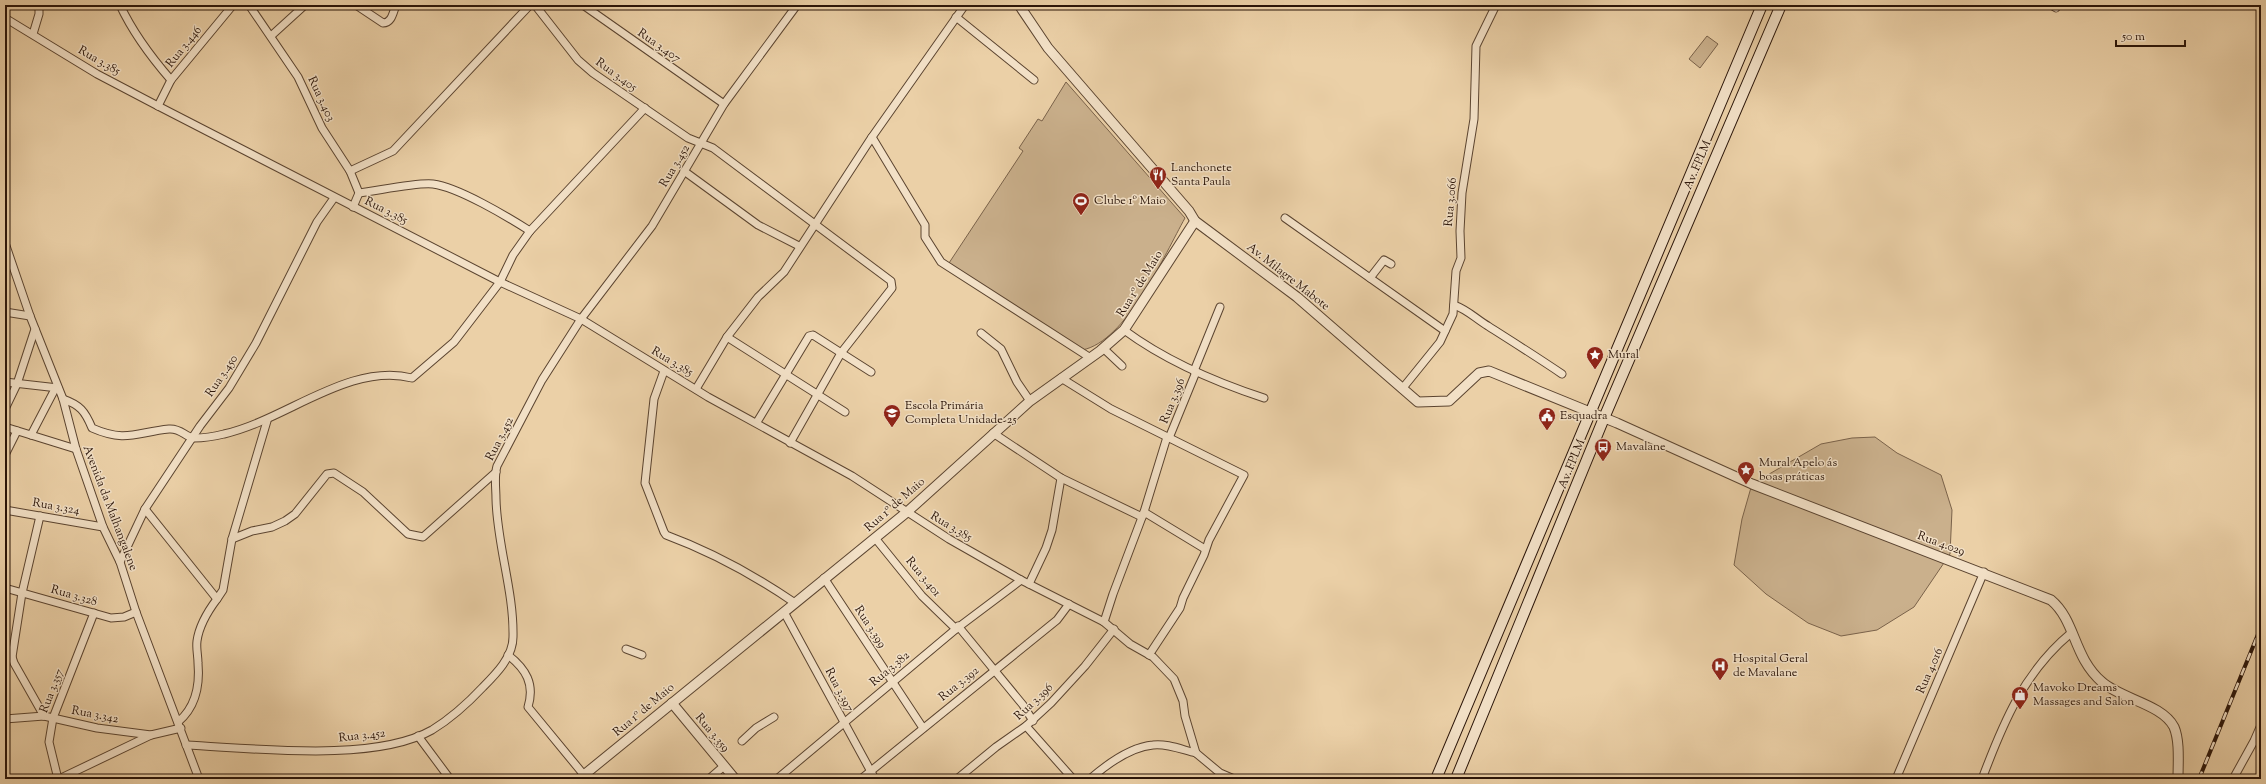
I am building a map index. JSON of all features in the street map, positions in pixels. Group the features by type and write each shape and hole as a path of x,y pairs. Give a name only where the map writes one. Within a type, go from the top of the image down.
{"main road":[{"name":"Av. FPLM","path":"1436,779 1762,5"},
{"name":"Av. FPLM","path":"1456,779 1604,418 1780,5"}],"street":[{"path":"33,34 39,14 39,5"},
{"path":"120,5 128,23 149,54 171,80"},
{"name":"Rua 3.446","path":"158,106 171,80 233,5"},
{"name":"Rua 3.403","path":"249,5 298,77 322,128 350,171 359,193"},
{"path":"271,36 305,5"},
{"path":"356,5 383,23 387,23 390,21 396,5"},
{"path":"350,171 393,151 530,5"},
{"name":"Rua 3.405","path":"535,5 578,60 593,73 688,138 713,148 891,281 892,288 841,353"},
{"name":"Rua 3.407","path":"583,5 724,104"},
{"name":"Rua 3.452","path":"186,745 278,750 340,750 373,748 418,736 431,730 471,700 494,676 508,655 513,638 512,613 497,524 496,472 542,380 581,319 638,246 724,104 797,5"},
{"path":"696,389 727,337 758,297 784,272 799,246 872,137 965,5"},
{"name":"Av. Milagre Mabote","path":"1019,5 1048,48 1189,211 1195,221 1297,297 1418,402 1449,401 1479,373 1489,371 1604,418"},
{"name":"Rua 3.066","path":"1402,389 1440,342 1453,314 1456,271 1461,258 1460,231 1462,193 1474,119 1476,46 1478,38 1496,5"},
{"path":"956,17 1034,80"},
{"name":"Rua 3.385","path":"5,18 97,74 334,198 500,282 581,319 664,371 757,422 790,443 852,476 949,539 1028,584 1104,622 1130,644 1149,655 1162,666 1178,687 1196,753"},
{"path":"63,399 77,404 86,413 92,428 109,435 146,434 175,428 193,438 224,435 266,421 359,378 396,374 412,378 454,342 500,282 513,255 530,231 645,108"},
{"path":"872,137 925,225 925,237 941,262 1089,357"},
{"path":"684,171 758,225 799,246"},
{"path":"353,207 359,193 432,184 442,186 507,217 530,231"},
{"name":"Rua 3.450","path":"120,562 145,509 229,388 256,343 314,228 334,198"},
{"path":"1285,218 1445,331"},
{"name":"Rua 1º de Maio","path":"581,777 824,578 876,538 1030,401 1089,357 1104,348 1124,330 1136,315 1195,221"},
{"name":"Avenida da Malhangalene","path":"5,243 8,260 57,389 63,399 76,449 104,527 120,562 136,612 199,779"},
{"path":"1370,278 1384,260 1391,264"},
{"path":"1454,305 1464,309 1487,326 1509,337 1562,374"},
{"name":"Rua 3.396","path":"1104,622 1143,514 1168,437 1220,307"},
{"path":"5,312 30,316"},
{"path":"5,409 17,384 35,329"},
{"path":"1124,330 1152,350 1195,372 1264,398"},
{"path":"981,333 1001,349 1020,387 1030,401"},
{"path":"757,422 785,374 810,336 813,335 871,372"},
{"path":"727,337 845,412"},
{"path":"1104,348 1122,366"},
{"path":"790,443 841,353"},
{"path":"664,371 654,399 645,483 664,532 666,535 711,552 760,579 795,603"},
{"path":"1061,378 1092,398 1244,475 1205,549 1204,555 1183,598 1180,608 1149,655"},
{"path":"5,382 57,389 31,435"},
{"name":"Rua 4.029","path":"1604,418 1759,486 1873,532 1984,572 2051,600 2060,608 2066,618 2071,633 2088,668 2103,683 2118,693 2151,707 2163,715 2171,724 2176,734 2178,779"},
{"path":"179,725 188,714 194,702 199,665 197,641 202,624 224,590 232,539 266,421"},
{"path":"5,427 76,449"},
{"path":"5,455 17,431"},
{"path":"993,433 1061,478 1143,514 1205,549"},
{"path":"232,539 252,531 272,527 285,521 295,514 327,474 334,473 363,492 408,534 423,537 496,472"},
{"path":"1028,584 1050,536 1061,478"},
{"path":"145,509 217,599"},
{"name":"Rua 3.324","path":"5,510 104,527"},
{"path":"40,516 9,656 44,716"},
{"name":"Rua 3.401","path":"876,538 922,596 957,628 995,670 1023,704 1033,720"},
{"name":"Rua 4.016","path":"1896,779 1984,572"},
{"name":"Rua 3.399","path":"824,578 923,728"},
{"name":"Rua 3.382","path":"777,779 843,721 893,682 957,628 1021,580"},
{"name":"Rua 3.328","path":"5,588 111,618 124,617 136,612"},
{"name":"Rua 3.392","path":"861,779 1057,620 1069,604"},
{"name":"Rua 3.397","path":"784,612 875,779"},
{"name":"Rua 3.357","path":"59,779 49,742 53,718 94,614"},
{"name":"Rua 3.396","path":"957,779 996,747 1033,720 1085,666 1114,629"},
{"path":"1982,779 1998,735 2013,705 2034,671 2050,650 2071,633"},
{"path":"626,649 642,655"},
{"path":"508,655 519,664 529,678 530,699 528,707 581,777"},
{"name":"Rua 3.359","path":"672,703 735,779"},
{"name":"Rua 3.342","path":"5,719 44,716 98,728 151,735 179,725"},
{"path":"742,741 756,728 774,717"},
{"path":"2233,779 2261,725"},
{"path":"1026,726 1073,779"},
{"path":"59,779 151,735"},
{"path":"418,736 450,779"},
{"path":"1090,779 1100,771 1136,749 1152,745 1196,753 1220,773 1234,779"},
{"path":"709,779 724,766"}],"shaded area":[{"path":"1707,36 1718,44 1700,68 1689,59"},
{"name":"Clube 1º Maio","path":"1066,82 1185,218 1155,273 1129,314 1114,331 1098,344 1082,350 949,263 1023,151 1019,148 1038,119 1042,121"},
{"path":"1875,437 1897,453 1941,475 1952,510 1950,554 1914,607 1877,630 1841,636 1808,623 1766,594 1734,565 1742,519 1752,484 1821,444 1852,438"}],"railway":[{"path":"2199,779 2261,627"}],"place":[{"name":"Lanchonete Santa Paula","path":"1158,190"},
{"name":"Clube 1º Maio","path":"1081,216"},
{"name":"Mural","path":"1595,370"},
{"name":"Escola Primária Completa Unidade-25","path":"892,428"},
{"name":"Esquadra","path":"1547,431"},
{"name":"Mavalane","path":"1603,462"},
{"name":"Mural Apelo ás boas práticas","path":"1746,485"},
{"name":"Hospital Geral de Mavalane","path":"1720,681"},
{"name":"Mavoko Dreams Massages and Salon","path":"2020,710"}]}
